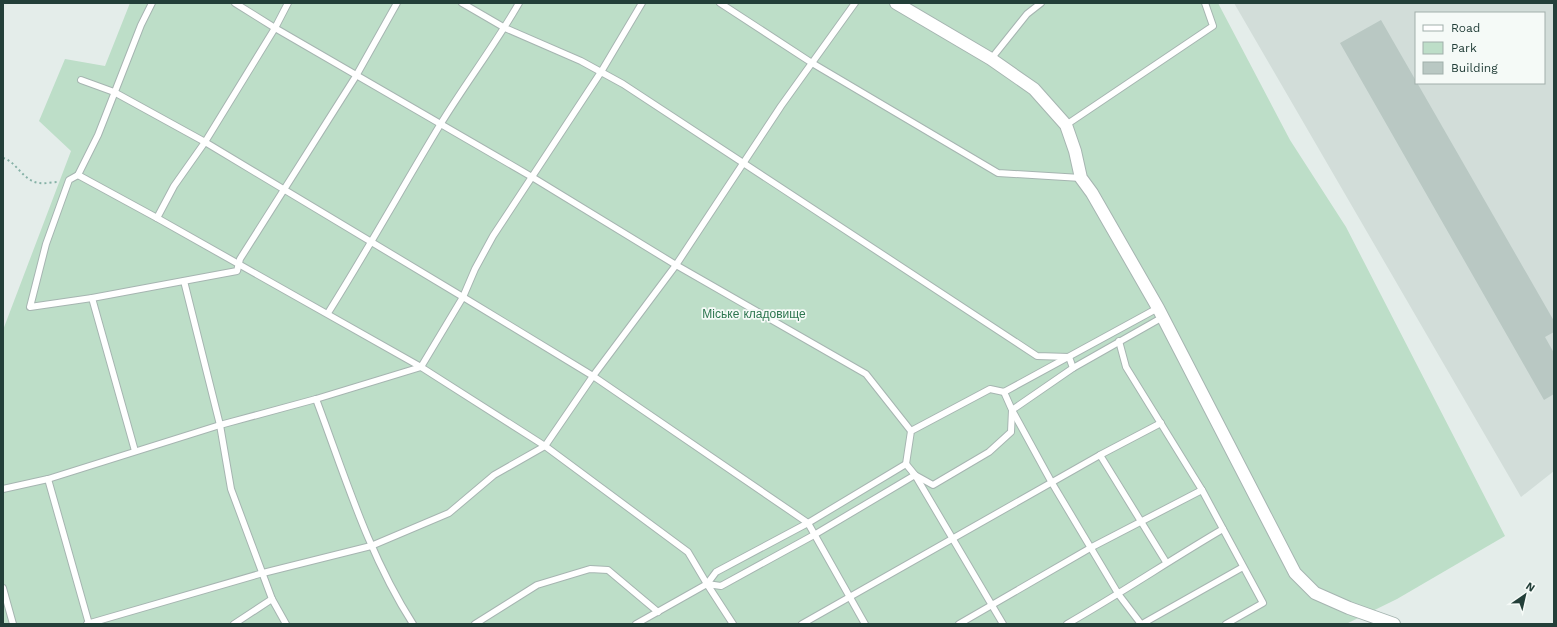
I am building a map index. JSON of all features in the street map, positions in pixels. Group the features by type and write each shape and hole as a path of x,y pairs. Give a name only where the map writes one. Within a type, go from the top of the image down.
{"street":[{"path":"896,3 991,59 1034,89 1066,125 1075,151 1081,178 1161,312 1295,573 1315,593 1349,608 1394,624"}],"lane":[{"path":"152,3 141,25 98,135 78,175 69,180 46,244 30,307 92,298 237,271 240,264 240,259 356,76 397,3"},
{"path":"235,3 356,76 532,177 676,264 866,374 911,431 906,464 915,475 1003,624"},
{"path":"158,218 174,186 205,142 275,28 288,3"},
{"path":"462,3 505,28 581,60 623,84 1037,356 1069,356"},
{"path":"328,314 372,242 440,124 505,28 519,3"},
{"path":"3,489 48,479 220,425 316,399 421,367 463,297 475,269 493,236 601,72 642,3"},
{"path":"720,3 812,62 998,173 1081,178"},
{"path":"48,479 88,624 263,573 371,546 449,513 494,475 545,446 592,376 676,264 812,62 855,3"},
{"path":"991,59 1027,14 1040,3"},
{"path":"1066,125 1214,26 1205,3"},
{"path":"81,80 114,92 205,142 284,191 463,297 592,376 808,523 865,624"},
{"path":"78,175 158,218 421,367 545,446 688,552 706,584 734,624"},
{"path":"184,281 220,425 231,489 272,598 286,624"},
{"path":"92,298 135,451"},
{"path":"911,431 990,389 1004,392 1069,356 1161,312"},
{"path":"1012,410 1073,368 1119,342 1161,312"},
{"path":"1119,342 1126,367 1162,422 1202,490 1263,603 1226,624"},
{"path":"1069,356 1073,368"},
{"path":"1004,392 1012,410 1052,483 1119,595 1141,624 1243,568"},
{"path":"316,399 371,546 393,593 413,624"},
{"path":"915,475 933,485 989,452 1011,432 1012,410"},
{"path":"802,624 851,598 1100,455 1162,422"},
{"path":"1100,455 1166,562"},
{"path":"636,624 706,584 716,572 808,523 906,464"},
{"path":"706,584 721,586 814,535 915,475"},
{"path":"959,624 1092,548 1202,490"},
{"path":"1068,624 1119,595 1166,562 1222,529"},
{"path":"475,624 537,585 590,569 608,570 658,612"},
{"path":"3,588 12,624"},
{"path":"234,624 272,598"}],"path":[{"path":"3,158 9,160 26,178 39,183 69,180"}],"shaded area":[{"path":"1234,3 1554,3 1554,471 1521,497"}],"green space":[{"name":"Міське кладовище","path":"130,3 1218,3 1290,140 1346,227 1505,536 1397,599 1346,624 3,624 3,330 71,151 39,121 65,59 105,66"}],"building":[{"path":"1381,20 1415,79 1415,84 1418,84 1554,321 1554,332 1545,337 1554,353 1554,394 1544,400 1340,43"}]}
